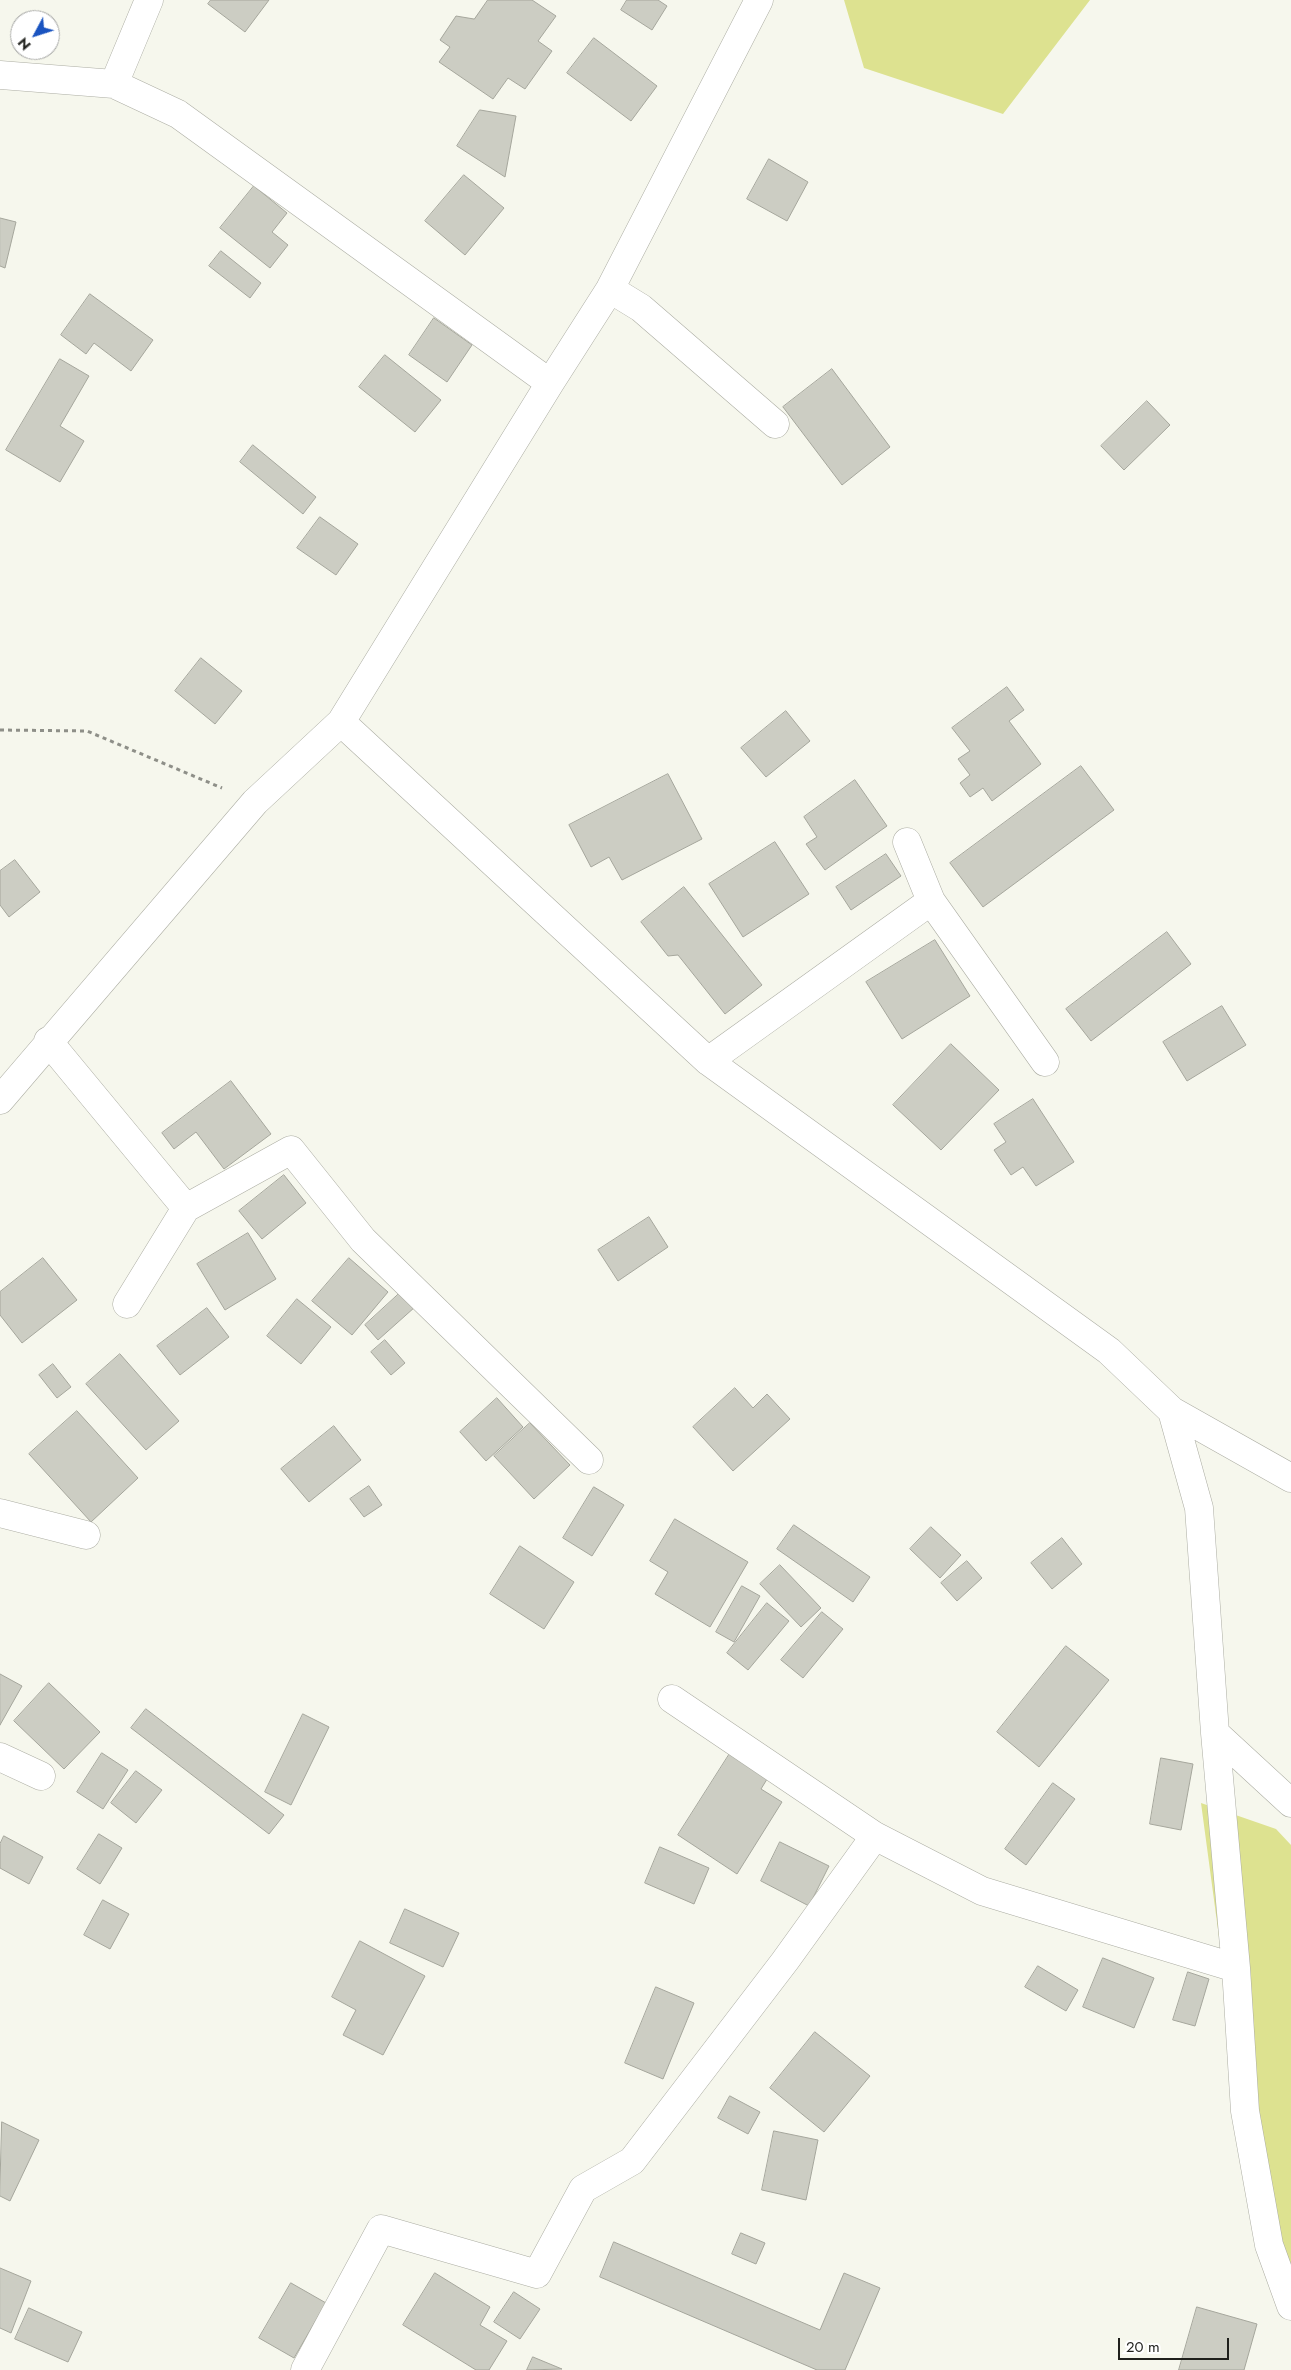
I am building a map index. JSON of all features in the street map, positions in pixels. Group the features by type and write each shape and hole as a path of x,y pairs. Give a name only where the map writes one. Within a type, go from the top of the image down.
{"street":[{"path":"114,84 149,0"},
{"path":"0,1100 48,1041 255,802 341,722 610,289 759,0"},
{"path":"0,75 114,84 178,114 550,383"},
{"path":"610,289 641,308 775,424"},
{"path":"341,722 708,1061 1109,1351 1172,1412 1291,1478"},
{"path":"908,842 930,901 1045,1062"},
{"path":"708,1061 930,901"},
{"path":"48,1041 186,1208"},
{"path":"127,1304 186,1208 291,1150 363,1240 589,1460"},
{"path":"1172,1412 1199,1508 1215,1733 1236,1968 1245,2110 1269,2245 1291,2306"},
{"path":"0,1513 86,1535"},
{"path":"672,1699 875,1836 982,1891 1236,1968"},
{"path":"1215,1733 1291,1803"},
{"path":"0,1757 41,1776"},
{"path":"305,2370 381,2229 538,2274 583,2188 632,2162 785,1961 875,1836"}],"path":[{"path":"0,730 87,731 255,802"}],"green space":[{"path":"844,0 1090,0 1003,114 864,68"},
{"path":"1201,1803 1276,1829 1291,1845 1291,2305 1223,1967"}],"building":[{"path":"211,0 269,0 245,32 208,4"},
{"path":"488,0 532,0 556,16 538,41 552,51 525,89 508,78 493,99 439,62 450,47 440,40 456,16 474,19"},
{"path":"627,0 658,0 667,6 652,30 621,10"},
{"path":"594,38 657,86 631,121 567,73"},
{"path":"480,110 516,116 505,177 457,146"},
{"path":"769,159 808,182 787,221 747,199"},
{"path":"464,175 504,208 465,255 425,221"},
{"path":"254,186 287,213 272,232 288,245 270,268 220,228"},
{"path":"0,218 16,222 5,268 0,266"},
{"path":"221,251 261,283 250,298 209,266"},
{"path":"90,294 153,340 131,371 94,343 86,354 61,335"},
{"path":"434,318 472,345 447,382 409,355"},
{"path":"385,355 441,400 415,432 359,387"},
{"path":"60,359 89,376 60,426 84,441 60,482 6,450"},
{"path":"832,369 890,447 842,485 783,407"},
{"path":"1147,401 1170,425 1124,470 1101,446"},
{"path":"253,445 316,497 303,514 240,462"},
{"path":"320,517 358,544 336,575 297,548"},
{"path":"201,658 242,691 215,724 175,691"},
{"path":"1007,687 1024,710 1009,721 1041,764 992,801 983,788 970,797 960,783 970,775 958,759 970,751 952,728"},
{"path":"786,711 810,741 766,777 741,748"},
{"path":"1081,766 1114,810 983,907 950,863"},
{"path":"668,774 702,839 622,880 609,857 591,867 569,825"},
{"path":"855,780 887,826 825,870 806,844 817,837 804,817"},
{"path":"775,842 809,894 743,937 709,884"},
{"path":"886,854 901,876 851,910 836,887"},
{"path":"15,860 40,892 9,917 0,905 0,871"},
{"path":"684,887 762,985 725,1014 678,955 668,956 641,922"},
{"path":"1167,932 1191,964 1091,1041 1066,1009"},
{"path":"935,940 970,996 902,1039 866,982"},
{"path":"1222,1006 1246,1045 1187,1081 1163,1042"},
{"path":"951,1044 999,1090 941,1150 893,1105"},
{"path":"231,1081 271,1134 224,1169 196,1132 174,1149 162,1133"},
{"path":"1033,1099 1074,1162 1036,1186 1023,1167 1011,1175 994,1150 1006,1142 994,1124"},
{"path":"284,1175 306,1203 262,1239 239,1211"},
{"path":"649,1217 668,1247 618,1281 598,1250"},
{"path":"248,1233 276,1279 225,1310 197,1264"},
{"path":"43,1258 77,1300 22,1343 0,1315 0,1292"},
{"path":"349,1258 388,1292 352,1335 312,1301"},
{"path":"401,1292 415,1307 378,1340 365,1325"},
{"path":"297,1299 331,1327 301,1364 267,1336"},
{"path":"207,1308 229,1337 180,1375 157,1346"},
{"path":"385,1340 405,1363 391,1375 371,1352"},
{"path":"120,1354 179,1421 146,1450 86,1384"},
{"path":"53,1364 71,1387 57,1398 39,1375"},
{"path":"735,1388 753,1408 767,1394 790,1419 733,1471 693,1427"},
{"path":"497,1398 523,1427 486,1461 460,1432"},
{"path":"77,1411 138,1478 91,1522 29,1454"},
{"path":"530,1423 570,1465 534,1499 494,1456"},
{"path":"334,1426 361,1460 309,1502 281,1469"},
{"path":"369,1486 382,1505 364,1517 350,1499"},
{"path":"594,1487 624,1505 592,1556 563,1538"},
{"path":"675,1519 748,1562 710,1627 655,1594 668,1572 650,1561"},
{"path":"794,1525 870,1577 853,1602 777,1549"},
{"path":"931,1527 961,1555 940,1578 910,1549"},
{"path":"1062,1538 1082,1564 1052,1589 1031,1563"},
{"path":"520,1546 574,1582 544,1629 490,1594"},
{"path":"967,1561 982,1578 957,1601 941,1583"},
{"path":"780,1565 821,1608 801,1627 760,1584"},
{"path":"742,1586 760,1596 734,1642 716,1632"},
{"path":"767,1603 789,1621 748,1670 727,1653"},
{"path":"822,1612 843,1629 803,1678 781,1660"},
{"path":"1066,1646 1109,1680 1039,1767 997,1732"},
{"path":"0,1674 22,1686 0,1725"},
{"path":"49,1683 100,1732 64,1769 14,1721"},
{"path":"146,1709 284,1815 269,1834 131,1728"},
{"path":"303,1714 329,1727 291,1805 265,1792"},
{"path":"734,1747 772,1771 761,1789 782,1802 737,1874 678,1835"},
{"path":"102,1753 128,1770 103,1809 77,1792"},
{"path":"1161,1758 1193,1764 1181,1830 1150,1824"},
{"path":"136,1771 162,1790 136,1823 111,1803"},
{"path":"1053,1783 1075,1799 1026,1865 1005,1849"},
{"path":"99,1834 122,1848 100,1884 77,1869"},
{"path":"4,1836 43,1857 29,1884 0,1868 0,1844"},
{"path":"780,1842 829,1866 809,1906 761,1881"},
{"path":"660,1847 709,1868 694,1904 645,1883"},
{"path":"103,1900 129,1914 110,1949 84,1935"},
{"path":"405,1909 459,1933 443,1967 390,1943"},
{"path":"360,1941 425,1976 383,2055 343,2035 356,2010 332,1997"},
{"path":"1103,1958 1154,1978 1134,2028 1083,2007"},
{"path":"1038,1966 1078,1990 1066,2011 1025,1987"},
{"path":"1188,1972 1209,1979 1195,2026 1173,2020"},
{"path":"656,1987 694,2003 663,2079 625,2063"},
{"path":"815,2032 870,2076 824,2132 770,2088"},
{"path":"730,2096 760,2112 748,2134 718,2118"},
{"path":"2,2122 39,2140 10,2201 0,2196"},
{"path":"774,2131 818,2140 806,2200 762,2190"},
{"path":"741,2233 765,2243 756,2264 732,2254"},
{"path":"614,2242 820,2330 844,2273 880,2288 845,2370 817,2370 600,2277"},
{"path":"0,2268 31,2281 11,2333 0,2328"},
{"path":"435,2273 490,2307 480,2325 507,2341 489,2370 476,2370 403,2325"},
{"path":"291,2283 326,2303 294,2358 259,2338"},
{"path":"514,2292 540,2309 520,2339 494,2322"},
{"path":"1197,2307 1257,2324 1244,2370 1179,2370"},
{"path":"29,2308 82,2332 68,2362 15,2339"},
{"path":"533,2357 562,2369 527,2370"}]}
